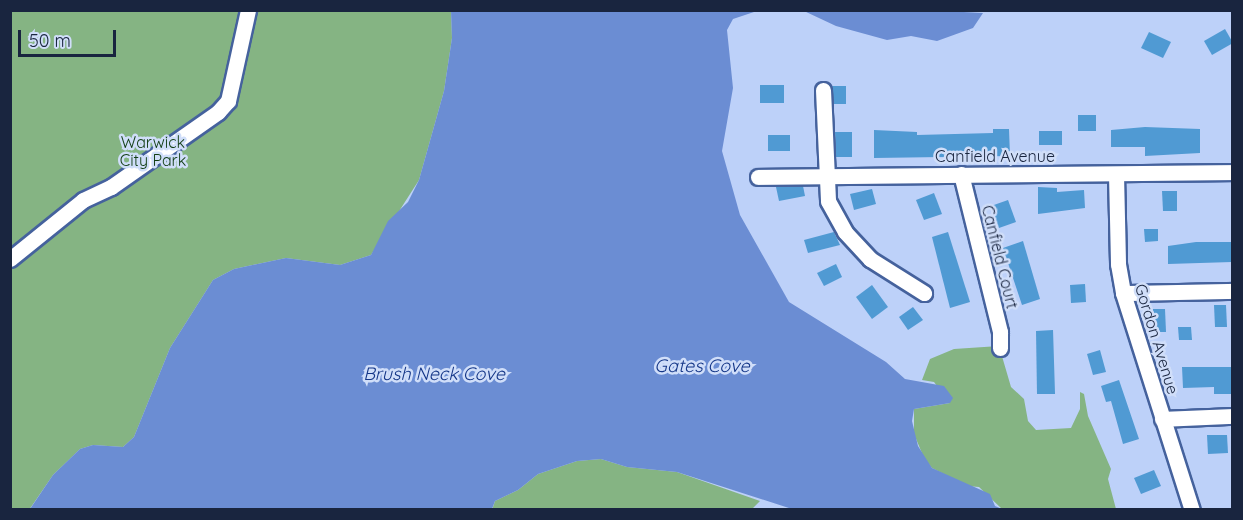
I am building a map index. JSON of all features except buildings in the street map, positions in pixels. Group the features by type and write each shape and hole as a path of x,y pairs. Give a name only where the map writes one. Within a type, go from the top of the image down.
{"street":[{"path":"10,259 83,200 111,187 218,112 228,101 248,10"},
{"path":"823,90 824,176 828,201 844,232 870,259 924,293"},
{"name":"Canfield Avenue","path":"758,177 1233,172"},
{"name":"Canfield Court","path":"961,174 1000,332 1000,348"},
{"name":"Gordon Avenue","path":"1116,174 1118,264 1123,292 1192,510"},
{"path":"1123,292 1233,291"},
{"path":"1162,419 1233,416"}],"green space":[{"name":"Warwick City Park","path":"451,10 452,38 444,91 419,180 371,255 340,265 286,258 234,269 213,280 170,348 134,437 123,447 93,445 80,449 53,475 29,510 10,509 10,11"},
{"path":"999,346 1011,387 1024,399 1028,421 1036,430 1071,428 1080,409 1080,392 1084,394 1088,416 1111,469 1108,479 1116,509 1002,509 979,487 967,486 932,468 924,458 914,434 914,409 950,403 934,382 922,380 930,359 954,349"},
{"path":"601,459 627,467 677,472 760,501 751,510 492,510 495,501 518,490 538,474 577,461"}],"water":[{"path":"925,10 983,13 973,28 937,41 911,36 887,40 836,26 804,11"},
{"name":"Brush Neck Cove","path":"451,11 757,11 733,19 727,30 733,88 722,151 740,215 789,302 886,362 905,379 944,386 953,398 950,403 914,409 912,421 918,446 932,468 990,494 995,506 1002,509 792,509 677,472 627,467 601,459 577,461 538,474 518,490 495,501 492,509 30,509 53,475 80,449 93,445 123,447 134,437 170,348 213,280 234,269 286,258 340,265 371,255 388,221 408,202 419,180 444,91 452,38"}],"water label":[{"name":"Gates Cove","path":"702,366"}]}
